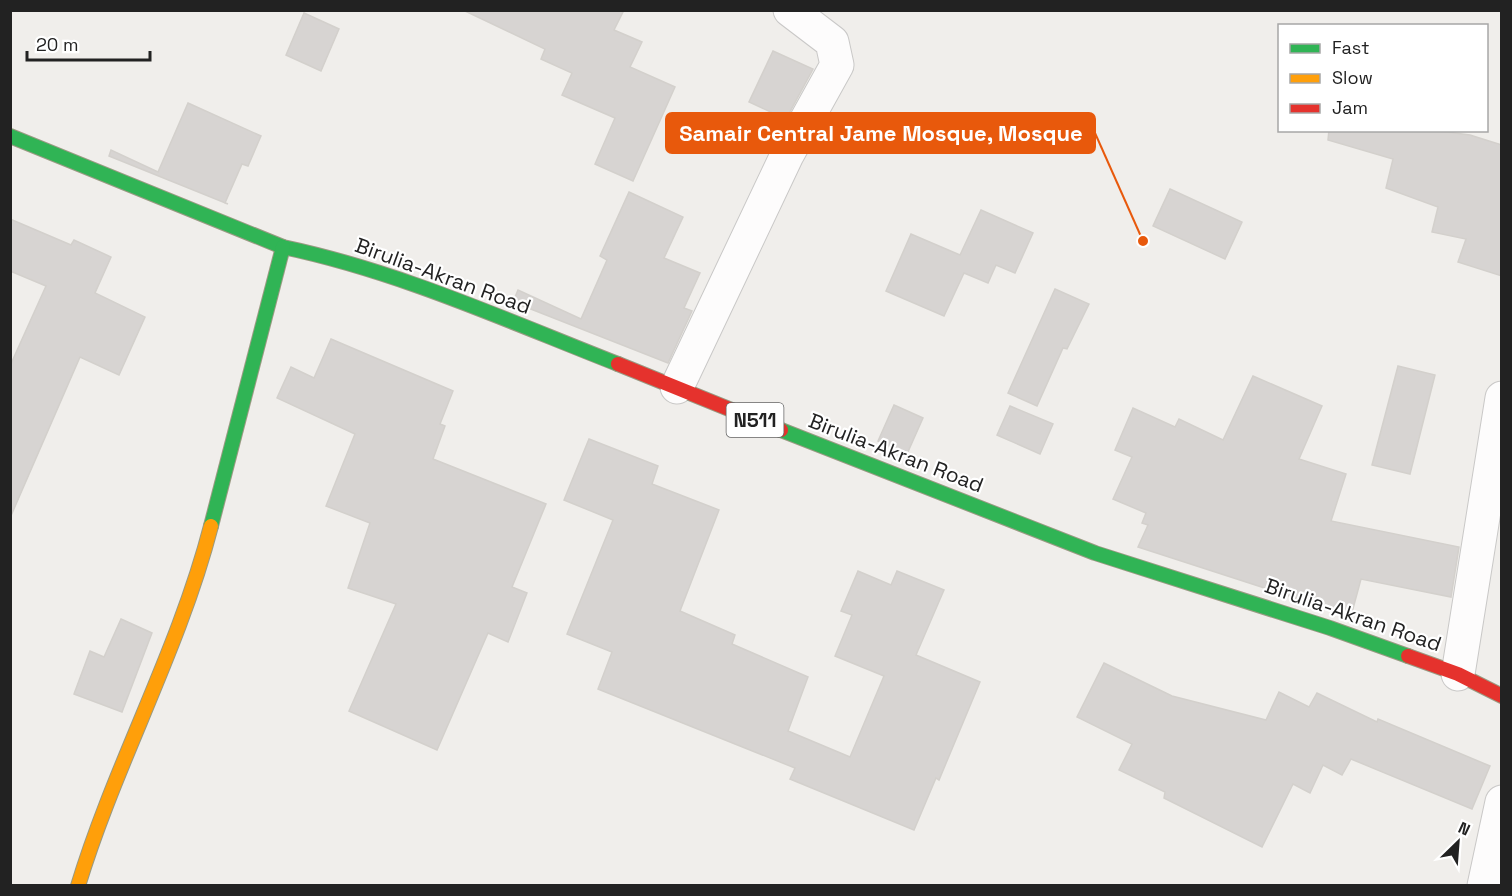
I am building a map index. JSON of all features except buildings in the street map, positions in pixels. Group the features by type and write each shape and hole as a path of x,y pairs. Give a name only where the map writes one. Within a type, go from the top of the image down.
{"main road":[{"name":"Birulia-Akran Road","path":"10,136 283,247 331,257 440,294 677,387 845,457 1095,553 1246,599 1458,674 1502,696"},
{"path":"78,885 96,827 199,572 283,247"}],"street":[{"path":"677,387 787,155 837,65 832,42 790,10"},
{"path":"1458,674 1502,398"},
{"path":"1484,885 1502,802"}],"traffic: fast":[{"path":"10,136 283,247 326,257 411,283 618,364"},
{"path":"211,526 283,247"},
{"path":"781,430 1095,553 1330,628 1408,656"}],"traffic: slow":[{"path":"78,886 110,796 182,617 211,526"}],"traffic: jam":[{"path":"618,364 781,430"},
{"path":"1408,656 1458,674 1502,696"}],"place":[{"name":"Samair Central Jame Mosque, Mosque","path":"1143,241"}]}
